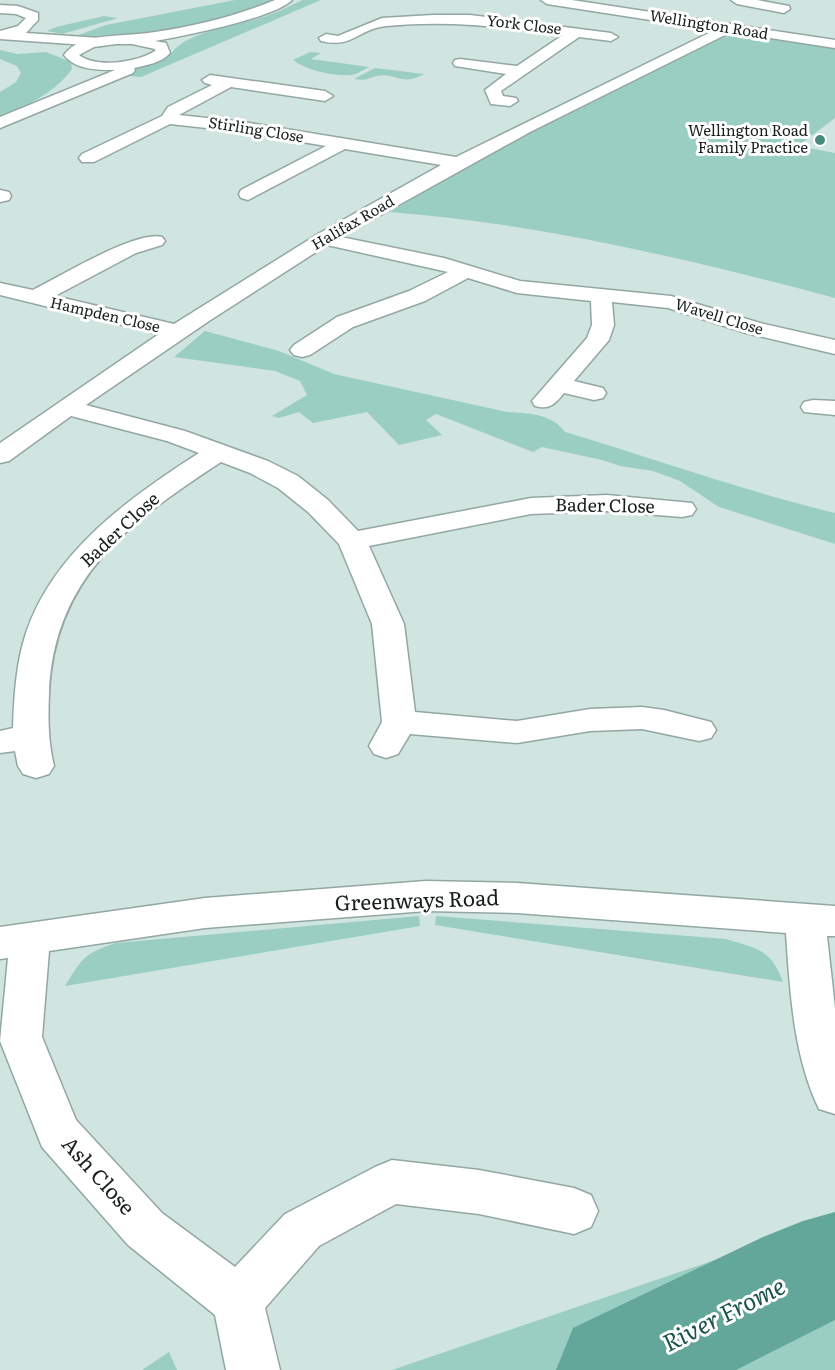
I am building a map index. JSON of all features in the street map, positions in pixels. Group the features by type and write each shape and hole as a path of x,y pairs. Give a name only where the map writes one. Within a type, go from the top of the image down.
{"street":[{"path":"5,36 100,42 193,31 241,18 286,0"},
{"name":"Wellington Road","path":"547,0 835,44"},
{"path":"736,0 784,9"},
{"path":"630,12 650,3"},
{"path":"0,9 18,10 33,16 31,23 26,27 5,36"},
{"name":"York Close","path":"470,19 487,9"},
{"name":"York Close","path":"326,38 340,40 397,15 470,19 611,37"},
{"name":"Halifax Road","path":"0,455 176,331 324,239 458,163 727,28"},
{"path":"0,123 156,53 193,31"},
{"name":"York Close","path":"510,101 497,101 493,90 578,32"},
{"path":"5,36 74,58 113,65 156,53"},
{"path":"119,40 145,42 156,53"},
{"path":"32,109 61,90 70,80 77,69 74,58 79,48 100,42"},
{"path":"459,63 518,71"},
{"path":"210,80 325,97"},
{"name":"Stirling Close","path":"88,158 133,137 168,118 174,110 228,83"},
{"name":"Stirling Close","path":"168,118 243,127 458,163"},
{"path":"116,134 133,137"},
{"name":"Stirling Close","path":"248,194 342,144"},
{"path":"265,185 292,190"},
{"name":"Wavell Close","path":"324,239 418,258 517,287 671,302 765,331 835,347"},
{"name":"Hampden Close","path":"34,298 129,249 155,241"},
{"path":"346,344 311,344 345,322 417,296 465,272"},
{"name":"Hampden Close","path":"0,289 176,331"},
{"path":"594,393 551,393 598,340 603,325 601,295"},
{"path":"67,408 176,436 220,451 288,482 318,506 352,541 388,624 392,734 517,732 590,720 643,708 699,730"},
{"name":"Bader Close","path":"22,748 33,668 44,625 65,584 92,552 127,518 179,478 220,451"},
{"name":"Bader Close","path":"352,541 531,506 607,503 682,510"},
{"name":"Greenways Road","path":"15,941 206,913 426,896 518,898 820,920"},
{"path":"820,920 812,999 819,1036 835,1095"},
{"name":"Ash Close","path":"15,941 20,1037 57,1133 145,1228 238,1301"},
{"path":"253,1370 238,1301 302,1230 393,1182 479,1192 574,1211"}],"green space":[{"path":"235,0 277,0 225,17 174,29 121,36 67,39 106,25"},
{"path":"303,0 321,0 141,77 129,76 125,72 171,54 178,46 199,35 266,16"},
{"path":"104,16 118,18 62,34 47,31 56,27"},
{"path":"722,35 835,48 835,118 798,146 835,153 835,298 670,257 559,234 390,212 502,145"},
{"path":"0,50 17,54 46,52 71,62 72,69 48,92 0,118 0,92 16,82 21,73 17,66 0,59"},
{"path":"310,52 321,53 311,59 369,67 353,75 336,75 313,70 293,60"},
{"path":"375,68 424,74 410,79 383,75 364,80 354,79"},
{"path":"205,331 279,351 334,374 507,412 546,418 560,426 565,432 733,485 835,513 835,544 719,507 680,481 653,471 620,466 542,447 533,452 436,414 426,420 442,435 399,445 367,412 313,423 299,412 279,418 272,416 307,395 300,381 275,371 174,357"},
{"path":"419,916 420,926 65,986 85,958 97,950 116,943"},
{"path":"436,916 726,939 762,952 774,963 783,982 435,925"},
{"path":"835,1219 835,1370 392,1370"},
{"path":"169,1352 177,1370 142,1370"}],"waterway":[{"name":"River Frome","path":"615,1370 803,1275 835,1266"}],"place":[{"name":"Wellington Road Family Practice","path":"820,140"}]}
